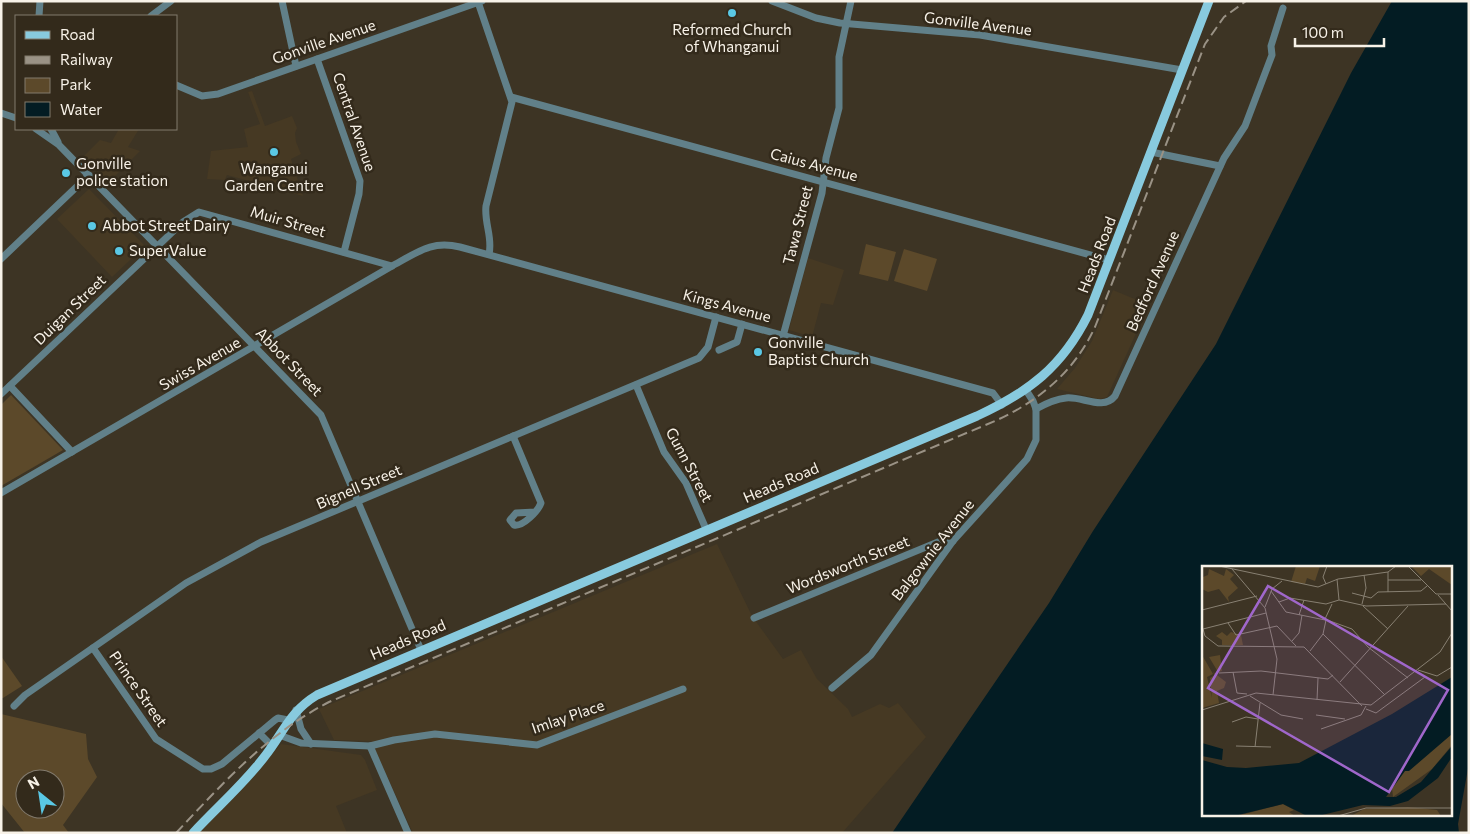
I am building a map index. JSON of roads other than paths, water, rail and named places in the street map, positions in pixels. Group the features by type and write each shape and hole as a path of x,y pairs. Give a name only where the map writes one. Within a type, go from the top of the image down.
{"main road":[{"name":"Heads Road","path":"193,833 258,765 288,720 308,700 335,686 1002,405 1026,390 1054,366 1076,338 1088,315 1209,1"}],"street":[{"path":"39,15 40,1"},
{"path":"152,15 171,1"},
{"path":"282,1 296,66"},
{"name":"Gonville Avenue","path":"772,1 821,20 846,24 980,35 1182,70"},
{"name":"Tawa Street","path":"783,336 824,182 826,158 838,108 839,58 852,1"},
{"path":"480,2 511,97 511,110 486,206 485,220 492,243 488,254"},
{"name":"Gonville Avenue","path":"178,86 195,95 209,96 317,59 468,3 480,2"},
{"name":"Bedford Avenue","path":"1036,409 1064,398 1073,397 1106,403 1115,396 1220,166 1245,126 1272,55 1270,46 1283,8"},
{"name":"Central Avenue","path":"317,59 360,181 359,194 344,252"},
{"name":"Caius Avenue","path":"511,97 1109,260"},
{"path":"1,113 15,117"},
{"name":"Abbot Street","path":"37,130 59,145 89,175 320,415 421,650"},
{"name":"Abbot Street","path":"52,130 59,145"},
{"path":"1150,152 1220,166"},
{"path":"1,259 89,175"},
{"name":"Muir Street","path":"157,246 182,222 199,212 392,266"},
{"name":"Kings Avenue","path":"439,244 450,244 488,254 993,393 1002,405"},
{"name":"Swiss Avenue","path":"1,493 256,347 392,266 426,247 439,244"},
{"name":"Duigan Street","path":"1,394 157,246"},
{"name":"Bignell Street","path":"14,706 24,695 195,579 261,542 636,385 702,355 708,347 716,317"},
{"path":"719,350 737,342 742,324"},
{"name":"Gunn Street","path":"636,385 664,452 686,484 706,529"},
{"path":"10,386 72,452"},
{"name":"Balgownie Avenue","path":"832,688 871,656 953,541 1031,453 1036,440 1036,409 1034,401 1026,390"},
{"path":"514,436 540,498 539,508 535,512"},
{"name":"Wordsworth Street","path":"754,618 938,542 953,541"},
{"name":"Prince Street","path":"93,648 156,739 194,765 211,769 222,764 278,718 288,720"},
{"name":"Imlay Place","path":"278,735 301,743 311,744 370,746 434,734 537,745 682,689"},
{"path":"296,710 301,729 311,744"},
{"path":"259,733 272,746"},
{"path":"370,746 408,833"}],"water":[{"path":"1392,1 1469,1 1469,763 1458,824 1459,833 892,833 1049,603 1093,531 1216,344 1351,73"}],"railway":[{"path":"176,833 229,778 266,744 329,702 995,421 1040,394 1054,383 1077,358 1095,327 1205,44 1224,17 1246,1"}],"place":[{"name":"Reformed Church of Whanganui","path":"732,13"},
{"name":"Wanganui Garden Centre","path":"274,152"},
{"name":"Gonville police station","path":"66,173"},
{"name":"Abbot Street Dairy","path":"92,226"},
{"name":"SuperValue","path":"119,251"},
{"name":"Gonville Baptist Church","path":"758,352"}]}
